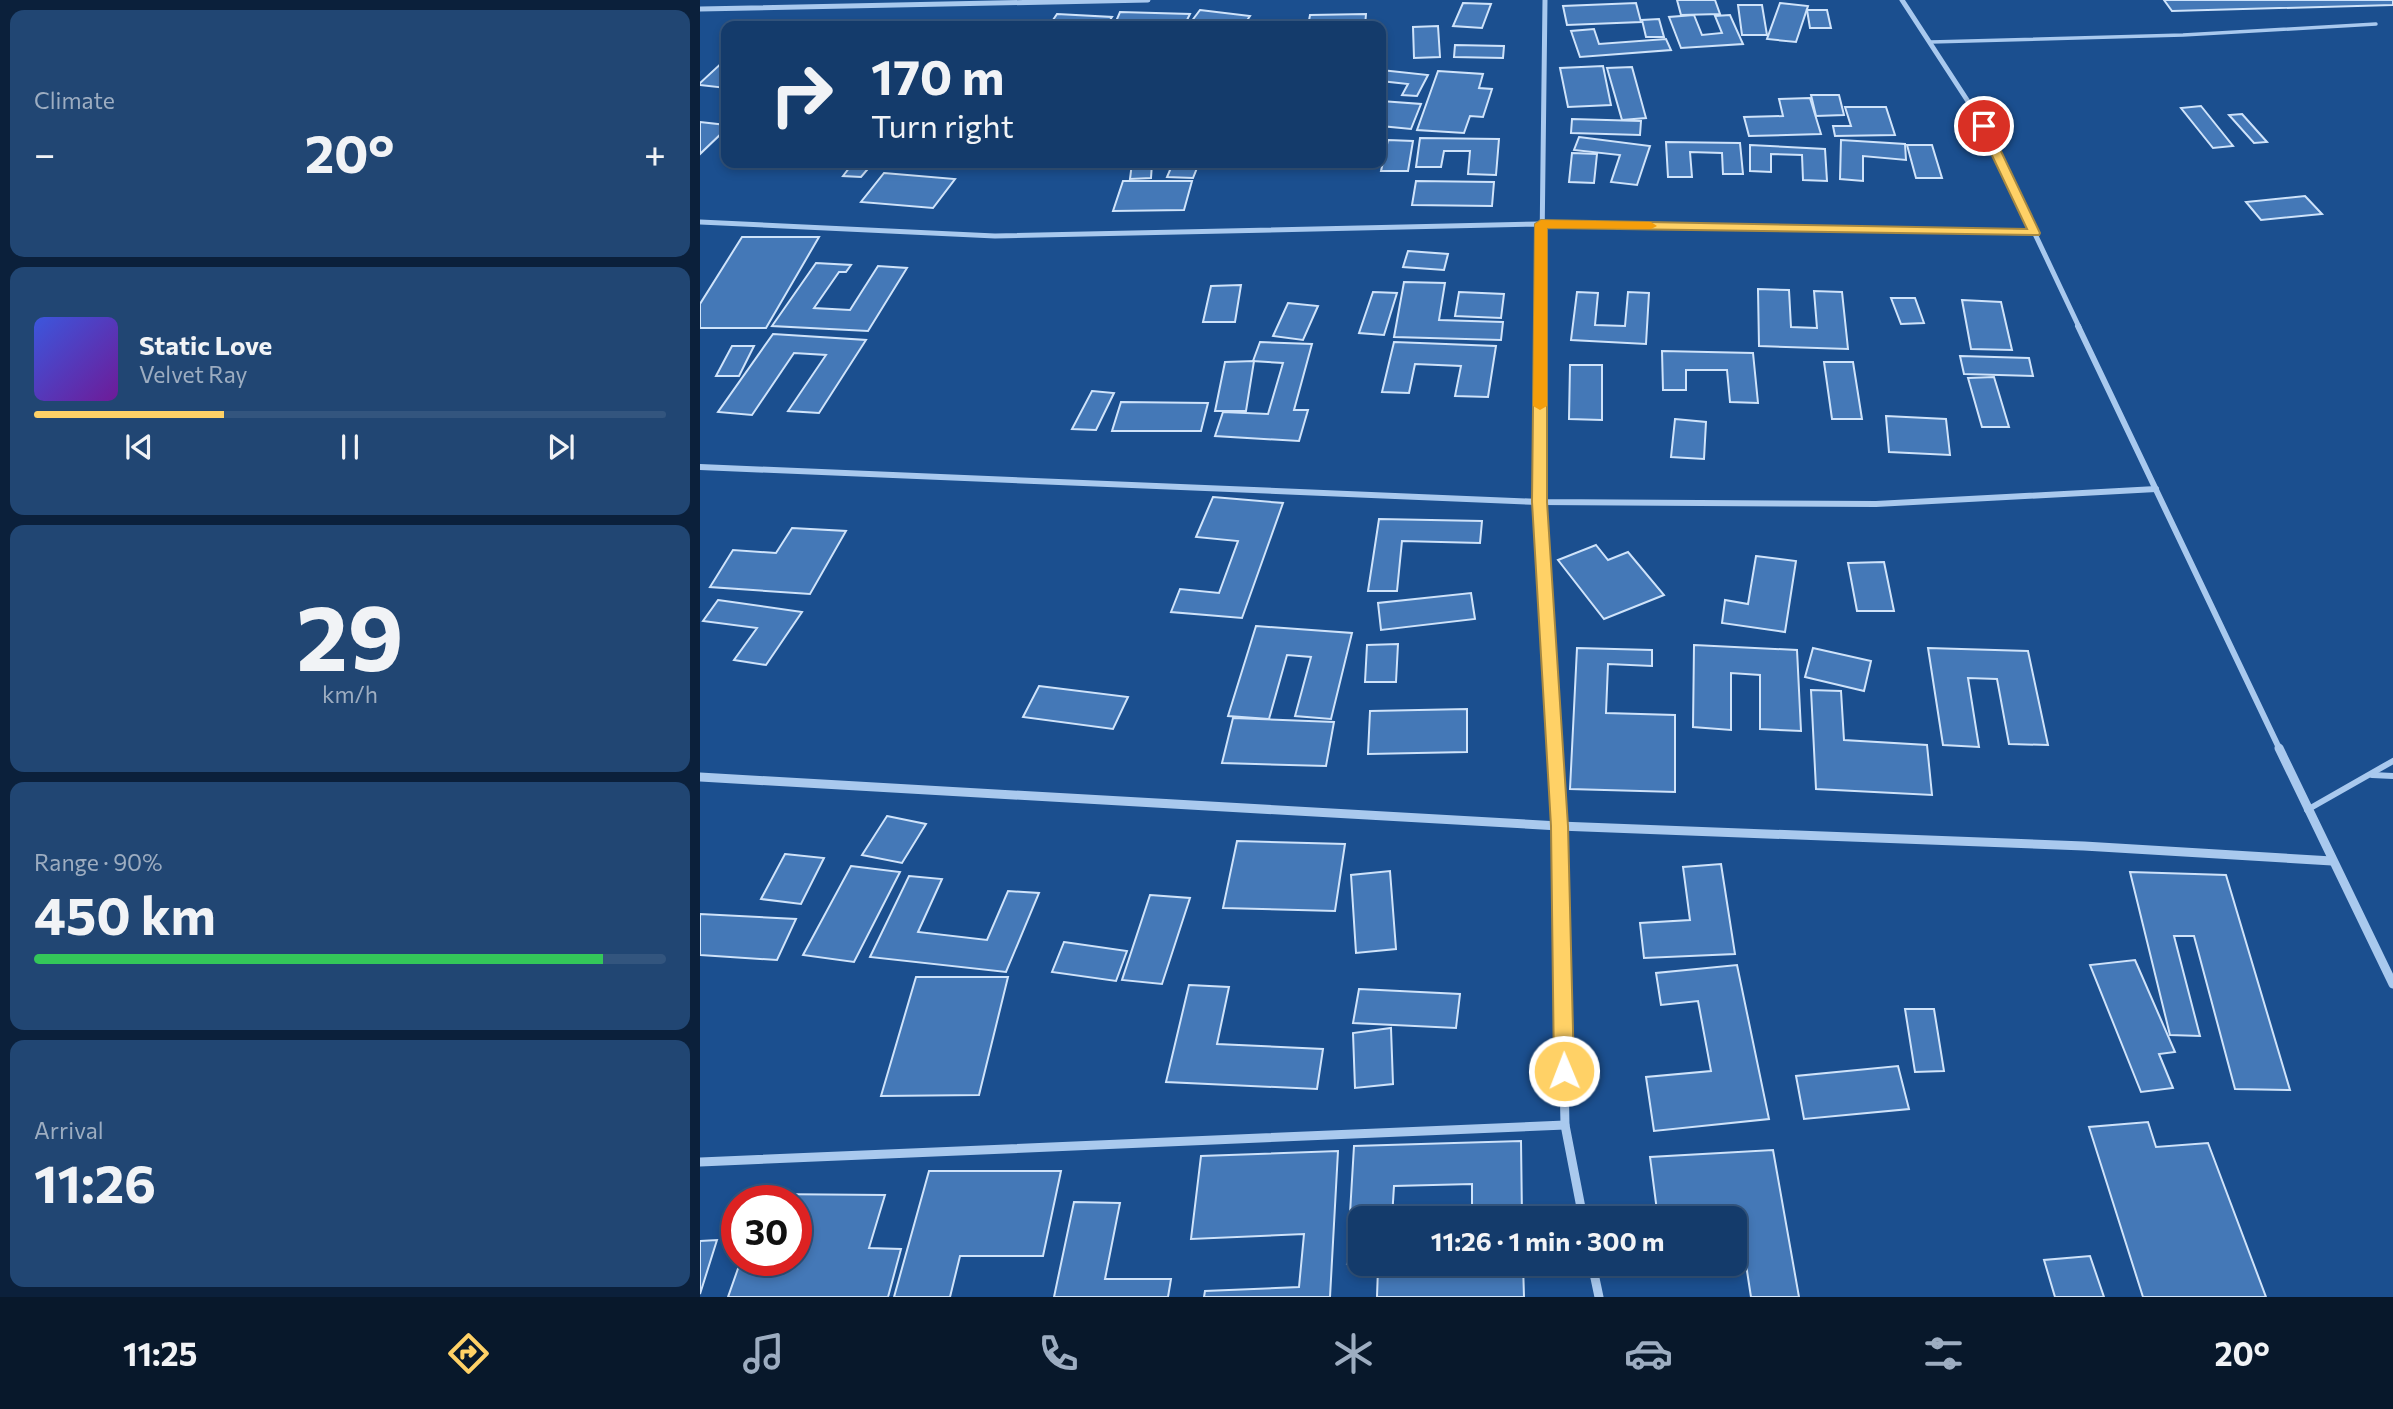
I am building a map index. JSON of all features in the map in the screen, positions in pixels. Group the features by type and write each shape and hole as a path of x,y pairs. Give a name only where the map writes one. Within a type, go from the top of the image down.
{"street":[{"path":"700,9 1148,0"},
{"path":"1545,0 1539,502 1559,826 1565,1125 1581,1206"},
{"path":"1902,0 1984,126 2307,810 2393,984"},
{"path":"700,222 995,236 1541,224 2034,233"},
{"path":"700,467 1539,502 1876,504 2156,489"},
{"path":"700,777 1559,826 2084,846 2332,861"},
{"path":"700,1162 1565,1125"},
{"path":"1595,1276 1599,1297"}],"lane":[{"path":"1931,42 2183,35 2376,24"},
{"path":"2307,810 2393,761"},
{"path":"2369,775 2393,776"}],"building":[{"path":"1677,0 1715,0 1720,14 1681,15"},
{"path":"2164,0 2393,0 2393,5 2172,11"},
{"path":"1463,3 1491,4 1482,28 1453,26"},
{"path":"1636,3 1641,22 1567,25 1563,6"},
{"path":"1780,3 1808,6 1796,42 1767,39"},
{"path":"1738,5 1762,5 1767,35 1742,35"},
{"path":"1200,10 1250,16 1246,21 1192,21"},
{"path":"1807,10 1827,10 1831,28 1810,28"},
{"path":"1120,12 1190,14 1186,21 1116,21"},
{"path":"1057,14 1112,17 1109,21 1052,21"},
{"path":"1366,14 1365,21 1309,21 1310,15"},
{"path":"1694,15 1702,35 1722,33 1715,16 1730,15 1743,44 1681,48 1669,17"},
{"path":"1659,19 1664,37 1646,37 1642,20"},
{"path":"1438,26 1440,57 1414,58 1413,27"},
{"path":"1594,29 1599,44 1666,39 1671,50 1580,57 1571,31"},
{"path":"1455,45 1504,46 1503,58 1454,57"},
{"path":"721,64 721,87 700,83"},
{"path":"1603,66 1611,105 1568,107 1560,68"},
{"path":"1632,67 1646,118 1622,120 1607,68"},
{"path":"1386,71 1428,75 1417,96 1402,95 1408,84 1386,82"},
{"path":"1438,71 1483,74 1479,88 1492,89 1483,117 1470,116 1464,133 1417,130"},
{"path":"1811,95 1839,95 1844,115 1816,116"},
{"path":"1810,98 1821,134 1749,136 1744,117 1783,116 1779,99"},
{"path":"1386,101 1421,104 1411,129 1386,126"},
{"path":"2201,106 2233,146 2213,148 2181,108"},
{"path":"1845,107 1886,107 1895,135 1835,136 1833,126 1851,126"},
{"path":"2242,114 2267,142 2254,143 2229,115"},
{"path":"1572,119 1641,121 1640,135 1571,133"},
{"path":"700,122 721,124 721,134 700,154"},
{"path":"1579,137 1650,146 1637,185 1611,182 1620,155 1574,150"},
{"path":"1420,138 1499,139 1496,175 1468,174 1470,151 1444,151 1441,167 1416,167"},
{"path":"1388,140 1413,141 1408,171 1381,171 1382,168 1386,168"},
{"path":"1841,140 1905,144 1906,160 1863,156 1863,181 1840,179"},
{"path":"1666,142 1740,143 1743,174 1723,174 1722,153 1690,152 1692,177 1668,177"},
{"path":"1750,145 1825,149 1827,181 1803,180 1802,155 1771,154 1771,172 1750,171"},
{"path":"1907,145 1932,145 1942,178 1916,178"},
{"path":"1572,153 1597,154 1594,183 1569,182"},
{"path":"849,168 869,168 861,177 843,176"},
{"path":"1131,168 1152,168 1151,178 1130,179"},
{"path":"1171,168 1197,168 1193,178 1167,177"},
{"path":"884,173 955,179 933,208 861,202"},
{"path":"1123,181 1192,181 1184,210 1113,211"},
{"path":"1416,181 1494,182 1492,206 1412,205"},
{"path":"2305,196 2322,214 2261,220 2246,202"},
{"path":"742,237 819,237 766,328 700,328 700,304"},
{"path":"1408,251 1448,254 1444,270 1403,267"},
{"path":"816,263 851,265 846,272 839,272 814,308 850,310 878,266 907,268 868,331 772,326"},
{"path":"1404,282 1445,283 1439,320 1503,322 1501,340 1394,337"},
{"path":"1241,285 1235,322 1203,322 1211,286"},
{"path":"1758,289 1789,290 1791,327 1817,328 1814,291 1842,292 1848,349 1759,346"},
{"path":"1373,292 1397,293 1384,335 1359,333"},
{"path":"1459,292 1504,294 1501,318 1455,316"},
{"path":"1577,292 1598,293 1595,325 1625,326 1628,292 1649,293 1646,344 1571,340"},
{"path":"1891,298 1915,298 1924,323 1901,324"},
{"path":"1962,300 2001,302 2012,350 1971,349"},
{"path":"1288,303 1318,306 1303,340 1273,336"},
{"path":"773,334 866,340 819,413 788,411 826,355 794,353 752,415 718,412"},
{"path":"1260,342 1312,344 1294,410 1308,410 1299,441 1215,436 1223,412 1268,414 1283,363 1253,361"},
{"path":"1394,342 1496,346 1488,397 1455,396 1461,366 1415,364 1409,393 1382,392"},
{"path":"732,346 754,346 739,376 716,376"},
{"path":"1662,351 1753,353 1758,403 1730,402 1727,370 1686,370 1686,390 1663,390"},
{"path":"1960,356 2029,358 2033,376 1964,374"},
{"path":"1254,361 1246,411 1215,411 1225,362"},
{"path":"1824,362 1853,362 1862,419 1832,419"},
{"path":"1570,365 1602,365 1602,420 1569,419"},
{"path":"1994,377 2009,427 1982,427 1968,378"},
{"path":"1092,391 1114,393 1096,430 1072,429"},
{"path":"1121,402 1208,403 1201,431 1112,431"},
{"path":"1886,416 1946,419 1950,455 1889,452"},
{"path":"1675,419 1706,422 1704,459 1671,457"},
{"path":"1213,497 1283,503 1242,618 1171,612 1180,589 1219,593 1238,541 1196,537"},
{"path":"1379,519 1482,521 1480,543 1402,541 1397,591 1368,591"},
{"path":"792,528 846,531 810,594 710,587 733,550 776,553"},
{"path":"1596,545 1608,560 1628,552 1664,595 1604,619 1558,560"},
{"path":"1756,556 1796,561 1785,632 1722,623 1725,600 1748,604"},
{"path":"1884,562 1894,611 1857,611 1848,563"},
{"path":"1471,593 1475,619 1381,630 1378,603"},
{"path":"718,600 802,612 766,665 734,660 757,628 703,621"},
{"path":"1256,626 1352,633 1331,719 1295,716 1311,657 1287,655 1269,719 1228,716"},
{"path":"1398,644 1396,682 1365,682 1367,645"},
{"path":"1694,645 1797,650 1801,731 1760,729 1760,675 1731,673 1731,730 1693,727"},
{"path":"1577,648 1652,650 1652,666 1608,664 1606,713 1675,715 1675,792 1570,789"},
{"path":"1813,648 1871,661 1864,691 1805,677"},
{"path":"1928,648 2028,651 2048,745 2009,744 1997,679 1968,678 1979,747 1943,745"},
{"path":"1039,686 1128,697 1113,729 1023,717"},
{"path":"1811,690 1841,691 1844,740 1927,745 1932,795 1816,789"},
{"path":"1467,709 1467,752 1368,754 1370,711"},
{"path":"1233,718 1334,722 1326,766 1222,763"},
{"path":"887,816 926,824 902,863 862,855"},
{"path":"1237,841 1345,844 1335,911 1223,908"},
{"path":"785,854 824,858 801,904 761,899"},
{"path":"1721,864 1735,954 1644,958 1640,923 1690,920 1683,867"},
{"path":"851,866 900,872 854,962 803,955"},
{"path":"1390,871 1396,949 1356,953 1351,875"},
{"path":"2130,872 2226,875 2290,1090 2235,1089 2194,936 2174,936 2200,1036 2170,1035"},
{"path":"909,876 942,879 918,932 987,940 1008,891 1039,893 1006,972 870,957"},
{"path":"1150,895 1190,898 1162,984 1122,980"},
{"path":"700,914 796,919 777,960 700,955"},
{"path":"1064,942 1127,951 1116,981 1052,972"},
{"path":"2135,960 2175,1052 2159,1054 2173,1088 2141,1092 2090,965"},
{"path":"1737,965 1769,1119 1654,1131 1646,1077 1711,1071 1698,1001 1661,1005 1656,973"},
{"path":"916,977 1008,977 979,1095 881,1096"},
{"path":"1189,985 1229,987 1217,1044 1323,1049 1317,1089 1166,1082"},
{"path":"1359,989 1460,994 1456,1028 1353,1023"},
{"path":"1905,1009 1934,1009 1944,1071 1915,1072"},
{"path":"1391,1028 1393,1084 1355,1088 1353,1033"},
{"path":"1898,1066 1909,1109 1804,1119 1796,1076"},
{"path":"2148,1122 2156,1147 2208,1143 2266,1297 2143,1297 2089,1127"},
{"path":"1521,1141 1522,1206 1472,1206 1472,1184 1394,1186 1393,1206 1350,1206 1354,1146"},
{"path":"1773,1150 1799,1297 1751,1297 1747,1271 1747,1206 1656,1206 1650,1157"},
{"path":"1338,1151 1330,1297 1204,1297 1205,1291 1299,1287 1304,1234 1191,1239 1201,1156"},
{"path":"929,1171 1061,1171 1043,1256 960,1256 950,1297 894,1297"},
{"path":"812,1194 885,1195 869,1248 901,1249 888,1297 728,1297 735,1276 812,1276"},
{"path":"1074,1202 1120,1203 1105,1279 1171,1279 1168,1297 1054,1297"},
{"path":"717,1240 700,1294 700,1241"},
{"path":"2090,1256 2104,1297 2055,1297 2044,1260"},
{"path":"1378,1276 1523,1276 1524,1297 1377,1297"}],"slow traffic":[{"path":"1540,406 1541,224 1651,226"}],"route":[{"path":"1564,1071 1559,826 1539,502 1541,224 2034,233 1984,126"}]}
